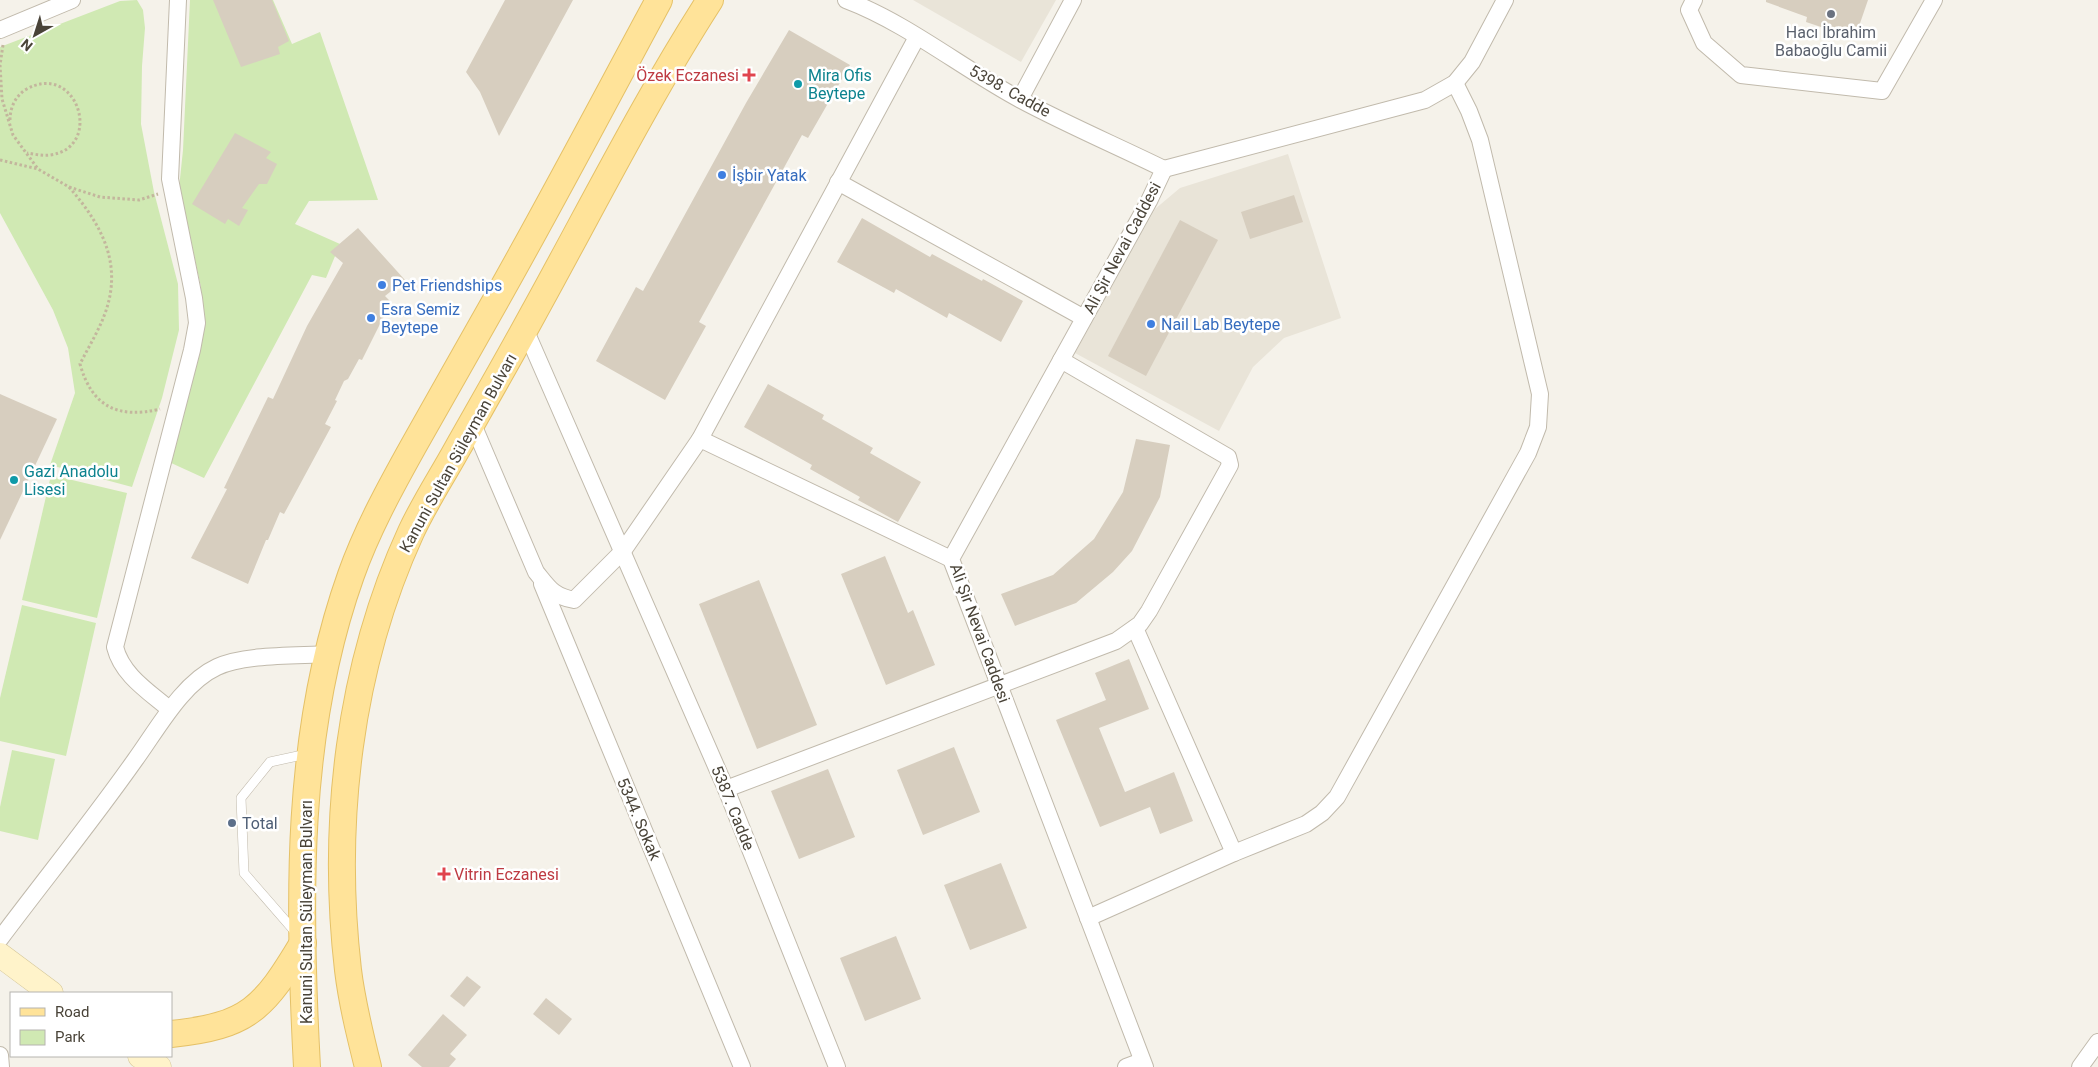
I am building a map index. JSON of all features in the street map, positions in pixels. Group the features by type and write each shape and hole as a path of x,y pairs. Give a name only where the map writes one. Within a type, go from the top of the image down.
{"main road":[{"name":"Kanuni Sultan Süleyman Bulvarı","path":"308,1067 303,942 304,831 310,754 329,654 351,576 380,507 502,290 659,0"},
{"name":"Kanuni Sultan Süleyman Bulvarı","path":"368,1067 348,972 342,859 345,800 351,739 369,655 398,563 420,515 525,329 672,61 710,0"},
{"path":"172,1034 202,1031 222,1026 241,1018 265,999 277,984 303,942"},
{"path":"0,955 50,992"},
{"path":"130,1057 141,1067"},
{"path":"142,1057 160,1067"}],"street":[{"path":"3,28 72,0"},
{"path":"169,710 126,672 118,659 116,647 197,323 170,179 178,0"},
{"path":"1020,99 1073,0"},
{"path":"1164,169 1425,100 1455,83 1472,62 1505,0"},
{"path":"1694,0 1689,10 1704,43 1741,75 1882,91 1934,0"},
{"name":"5398. Cadde","path":"853,2 917,37 1020,99 1164,169"},
{"path":"536,572 549,588 560,597 574,600 623,551 700,439 917,37"},
{"path":"1088,918 1234,853 1306,824 1322,813 1337,797 1528,453 1538,427 1540,394 1480,140 1469,110 1455,83"},
{"name":"Ali Şir Nevai Caddesi","path":"1143,1064 951,559 1149,202 1164,169"},
{"path":"838,182 1084,318"},
{"name":"5387. Cadde","path":"525,329 726,789 837,1067"},
{"path":"726,789 1116,641 1135,628 1149,611 1230,465 1228,457 1061,360"},
{"name":"5344. Sokak","path":"472,422 742,1067"},
{"path":"700,439 951,559"},
{"path":"1135,628 1234,853"},
{"path":"0,939 136,760 169,710 196,682 216,667 242,659 329,654"},
{"path":"2080,1067 2098,1042"},
{"path":"0,1055 1,1067"},
{"path":"1126,1067 1143,1064"}],"lane":[{"path":"303,942 244,872 241,798 270,762 310,754"}],"path":[{"path":"3,28 0,65 2,99 13,135 38,169"},
{"path":"10,125 10,113 14,102 22,92 32,86 56,85 75,99 81,122 78,134 72,144 62,151 51,155 26,153"},
{"path":"0,160 38,169 69,187 100,197 139,200 172,189"},
{"path":"69,187 87,208 108,248 113,284 104,316 80,364 85,382 95,396 107,406 130,414 149,412 178,404"}],"shaded area":[{"path":"913,0 1056,0 1021,62"},
{"path":"1288,154 1341,318 1284,338 1253,367 1219,431 1075,353 1155,209 1180,188"}],"green space":[{"path":"137,0 143,10 145,28 141,124 154,192 178,284 179,330 162,398 132,487 50,465 75,393 68,348 53,310 0,213 0,47 120,1"},
{"path":"190,0 273,0 292,44 320,32 378,200 309,201 295,224 340,244 326,278 312,275 204,478 169,462 201,325 201,287 179,188 183,150"},
{"path":"51,475 127,493 97,618 22,600"},
{"path":"22,605 96,623 66,756 0,741 0,698"},
{"path":"12,750 55,759 38,840 0,831 0,807"}],"building":[{"path":"213,0 272,0 289,41 278,47 280,54 241,67"},
{"path":"505,0 573,0 499,136 480,92 466,72"},
{"name":"Hacı İbrahim Babaoğlu Camii","path":"1766,0 1868,0 1857,32 1838,26 1836,32 1806,22 1807,17 1766,2"},
{"path":"789,30 850,65 808,138 802,135 699,322 706,326 665,400 596,361 636,287 643,291 746,103"},
{"path":"235,133 271,152 266,158 277,164 267,184 259,184 242,208 248,210 239,226 228,219 225,224 192,204"},
{"path":"1294,195 1303,222 1250,239 1241,212"},
{"path":"862,218 930,257 932,254 1023,301 1001,342 949,313 947,318 896,289 894,293 837,262"},
{"path":"1180,220 1218,240 1146,376 1108,356"},
{"path":"358,228 405,280 385,296 391,302 362,360 359,359 348,379 344,381 335,400 337,401 325,424 331,427 284,514 280,512 248,584 191,558 227,489 224,488 268,397 273,399 307,326 343,263 330,252"},
{"path":"768,384 824,415 822,419 873,448 870,453 921,482 898,522 858,500 860,497 810,469 812,465 744,427"},
{"name":"Gazi Anadolu Lisesi","path":"0,394 57,419 0,540"},
{"path":"1136,439 1170,445 1160,497 1132,551 1113,572 1076,603 1015,626 1001,594 1053,575 1094,539 1123,492"},
{"path":"885,556 908,613 913,610 935,665 886,685 841,574"},
{"path":"759,580 817,725 757,749 699,604"},
{"path":"1129,659 1149,709 1099,728 1125,792 1174,772 1193,821 1160,834 1150,807 1100,827 1056,720 1106,700 1095,673"},
{"path":"954,747 980,812 923,835 897,770"},
{"path":"828,769 855,837 799,859 771,791"},
{"path":"1001,863 1027,928 970,950 944,885"},
{"path":"896,936 921,999 865,1021 840,958"},
{"path":"467,976 481,987 464,1007 450,996"},
{"path":"546,998 572,1019 559,1035 533,1014"},
{"path":"443,1014 467,1035 450,1054 456,1059 449,1067 422,1067 408,1055"}],"place":[{"name":"Hacı İbrahim Babaoğlu Camii","path":"1831,14"},
{"name":"Özek Eczanesi","path":"749,75"},
{"name":"Mira Ofis Beytepe","path":"798,84"},
{"name":"İşbir Yatak","path":"722,175"},
{"name":"Pet Friendships","path":"382,285"},
{"name":"Esra Semiz Beytepe","path":"371,318"},
{"name":"Nail Lab Beytepe","path":"1151,324"},
{"name":"Gazi Anadolu Lisesi","path":"14,480"},
{"name":"Total","path":"232,823"},
{"name":"Vitrin Eczanesi","path":"444,874"}]}
